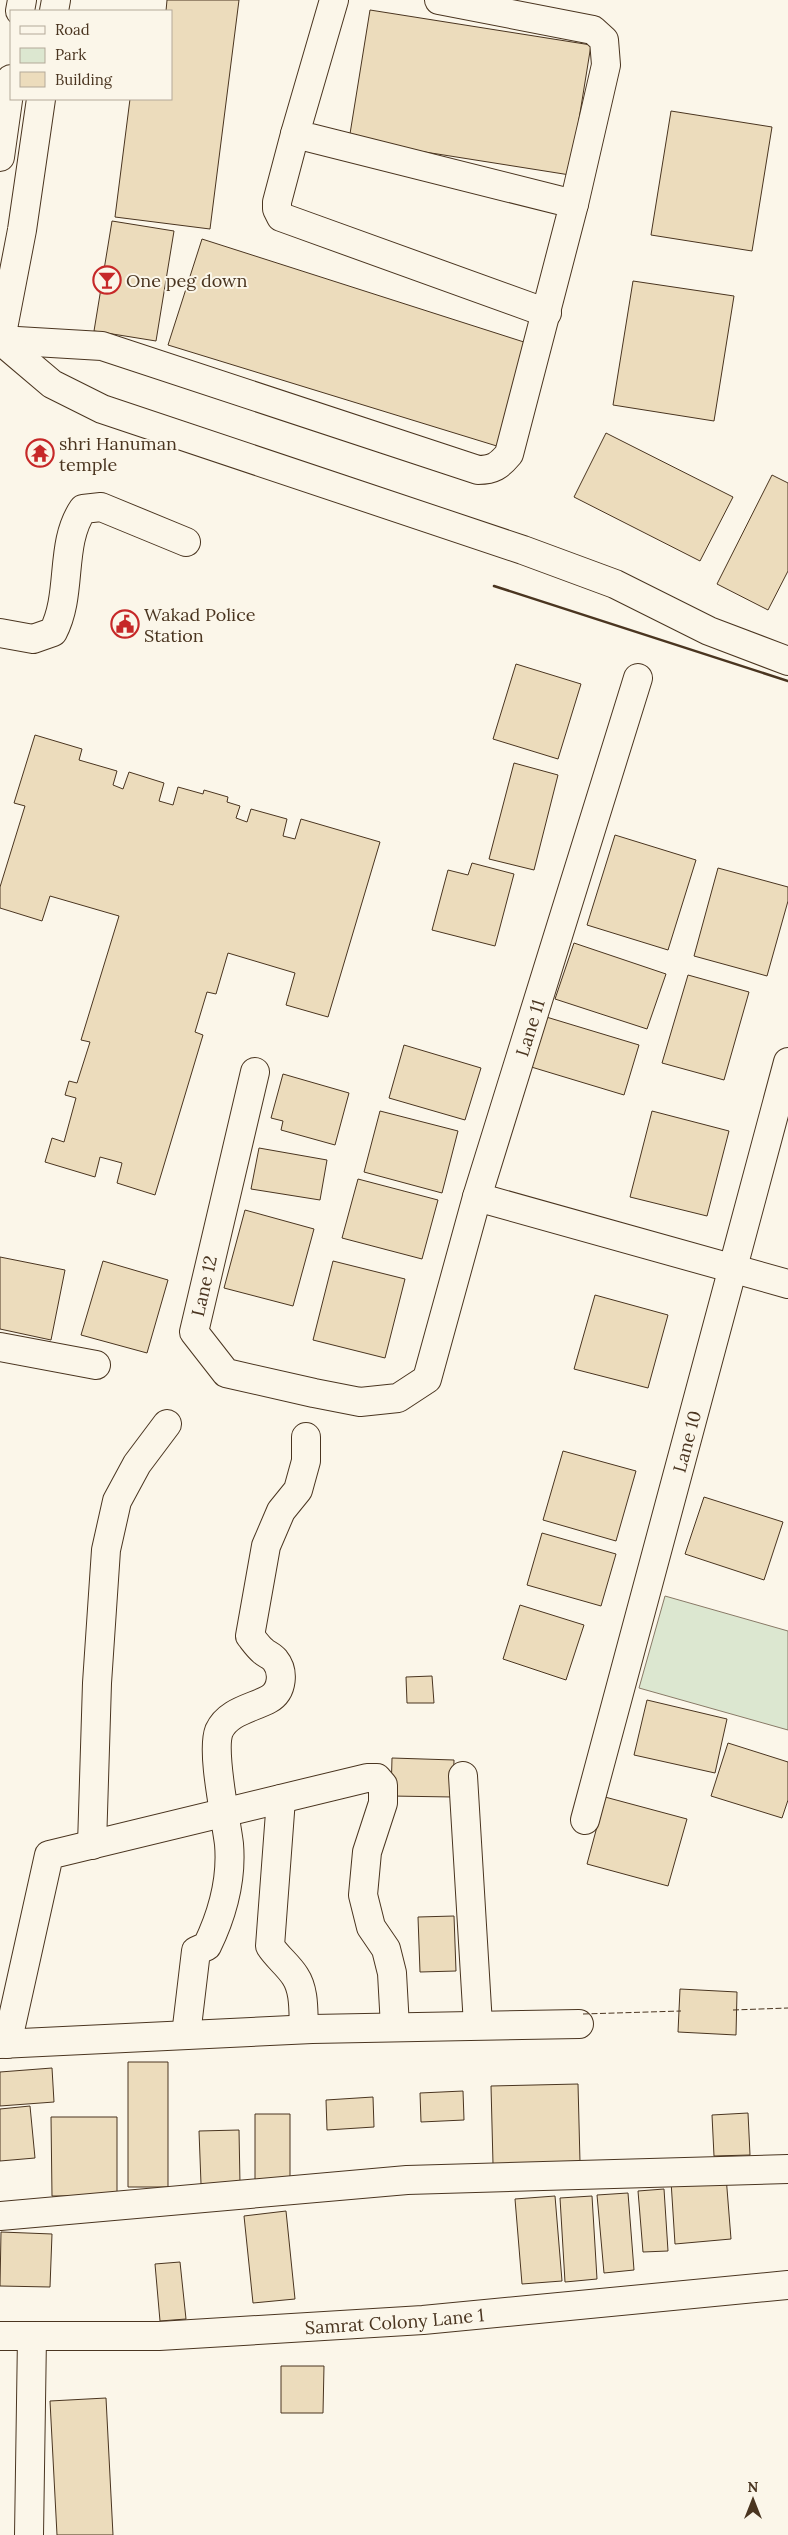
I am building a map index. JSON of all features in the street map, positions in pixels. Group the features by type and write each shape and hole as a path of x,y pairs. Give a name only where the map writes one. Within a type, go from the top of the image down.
{"street":[{"path":"334,0 277,202 281,217 548,313"},
{"path":"0,342 102,346 478,470 490,470 499,465 509,454 548,313 606,65 607,53 604,40 593,30 439,0"},
{"path":"0,157 2,126 10,84"},
{"path":"0,342 22,230 41,100"},
{"path":"295,134 574,204"},
{"path":"0,342 52,384 102,409 541,556 615,584 709,631 788,661"},
{"path":"0,633 33,639 53,632 61,616 74,523 83,509 101,507 186,542"},
{"name":"Lane 11","path":"427,1379 477,1197 638,678"},
{"name":"Lane 10","path":"585,1820 788,1062"},
{"name":"Lane 12","path":"255,1072 194,1332 226,1373 314,1393 360,1402 398,1398 427,1379"},
{"path":"477,1197 788,1284"},
{"path":"0,1347 96,1365"},
{"path":"92,1844 97,1683 106,1550 117,1501 137,1464 167,1424"},
{"path":"186,2035 196,1951 207,1946 228,1882 229,1846 217,1744 220,1730 234,1715 271,1698 279,1689 282,1672 274,1659 262,1650 250,1636 266,1546 281,1511 298,1490 306,1461 306,1437"},
{"path":"463,1776 478,2026"},
{"path":"395,2027 392,1973 386,1949 371,1926 363,1895 367,1852 384,1804 384,1785 377,1778 367,1778 49,1855 4,2044 304,2029 578,2024"},
{"path":"281,1799 270,1946 278,1959 295,1976 302,1994 304,2029"},
{"path":"0,2216 406,2180 788,2169"},
{"name":"Samrat Colony Lane 1","path":"0,2336 159,2336 423,2320 788,2285"},
{"path":"29,2535 32,2336"}],"green space":[{"path":"665,1596 788,1631 788,1730 639,1688"}],"building":[{"path":"167,0 239,0 210,229 115,217 130,100 172,100 172,10 166,10"},
{"path":"370,10 591,45 570,175 349,140"},
{"path":"671,111 772,127 752,251 651,235"},
{"path":"112,221 174,231 156,341 94,331"},
{"path":"202,239 527,343 500,447 168,345"},
{"path":"633,281 734,296 714,421 613,405"},
{"path":"606,433 733,497 700,561 574,497"},
{"path":"772,475 788,483 788,571 768,610 717,584"},
{"path":"516,664 581,684 558,759 493,739"},
{"path":"35,735 82,749 79,760 117,771 113,785 123,789 129,772 164,783 159,801 173,805 178,787 203,794 204,790 228,797 227,802 240,806 236,818 247,822 251,809 287,819 283,836 295,839 301,819 380,842 328,1017 286,1005 295,973 228,953 216,994 207,992 195,1032 203,1035 155,1195 117,1183 122,1163 100,1157 95,1177 45,1162 52,1138 64,1142 76,1098 65,1095 69,1081 77,1083 90,1042 81,1040 119,916 50,896 42,921 0,908 0,887 25,806 14,803"},
{"path":"514,763 558,775 534,870 489,859"},
{"path":"615,835 696,860 668,950 587,925"},
{"path":"472,863 514,874 495,946 432,930 448,870 468,875"},
{"path":"718,868 788,887 788,901 767,976 694,956"},
{"path":"574,943 666,974 647,1029 555,999"},
{"path":"688,975 749,992 724,1080 662,1063"},
{"path":"543,1016 639,1045 624,1095 528,1066"},
{"path":"404,1045 481,1068 465,1120 389,1098"},
{"path":"283,1074 349,1093 335,1145 281,1130 283,1121 271,1118"},
{"path":"380,1111 458,1131 442,1193 364,1172"},
{"path":"652,1111 729,1131 707,1216 630,1197"},
{"path":"259,1148 327,1160 320,1200 251,1189"},
{"path":"358,1179 438,1200 422,1259 342,1238"},
{"path":"245,1210 314,1229 293,1306 224,1288"},
{"path":"0,1257 65,1270 51,1340 0,1329"},
{"path":"103,1261 168,1280 147,1353 81,1335"},
{"path":"333,1261 405,1279 385,1358 313,1340"},
{"path":"595,1295 668,1315 648,1388 574,1369"},
{"path":"563,1451 636,1471 616,1541 543,1520"},
{"path":"704,1497 783,1522 764,1580 685,1554"},
{"path":"542,1533 616,1554 601,1606 527,1585"},
{"path":"520,1605 584,1625 566,1680 503,1659"},
{"path":"432,1676 434,1703 407,1703 406,1677"},
{"path":"647,1700 727,1719 715,1773 634,1755"},
{"path":"728,1743 788,1762 788,1800 782,1818 711,1796"},
{"path":"392,1758 454,1760 453,1797 391,1796"},
{"path":"605,1797 687,1819 668,1886 587,1864"},
{"path":"454,1916 456,1971 420,1972 418,1917"},
{"path":"680,1989 737,1992 736,2035 678,2032"},
{"path":"128,2062 168,2062 168,2187 128,2187"},
{"path":"52,2068 54,2102 0,2106 0,2072"},
{"path":"578,2084 580,2162 493,2164 491,2086"},
{"path":"463,2091 464,2120 421,2122 420,2093"},
{"path":"373,2097 374,2127 327,2130 326,2100"},
{"path":"30,2106 35,2158 0,2161 0,2109"},
{"path":"748,2113 750,2155 714,2156 712,2115"},
{"path":"255,2114 290,2114 290,2180 255,2180"},
{"path":"51,2117 117,2117 117,2196 52,2196"},
{"path":"239,2130 240,2184 201,2184 199,2131"},
{"path":"726,2176 731,2239 675,2244 671,2181"},
{"path":"664,2189 668,2251 643,2252 638,2191"},
{"path":"628,2193 634,2270 604,2273 597,2195"},
{"path":"555,2196 562,2281 522,2284 515,2199"},
{"path":"592,2196 597,2279 565,2282 560,2198"},
{"path":"286,2211 295,2299 253,2303 244,2216"},
{"path":"1,2232 52,2234 50,2287 0,2286"},
{"path":"180,2262 186,2319 160,2321 155,2264"},
{"path":"281,2366 324,2366 323,2413 281,2413"},
{"path":"106,2398 113,2535 57,2535 50,2401"}],"fence":[{"path":"733,2010 788,2008"},
{"path":"583,2014 681,2011"}],"wall":[{"path":"494,586 788,681"}],"place":[{"name":"One peg down","path":"107,280"},
{"name":"shri Hanuman temple","path":"40,453"},
{"name":"Wakad Police Station","path":"125,624"}]}
